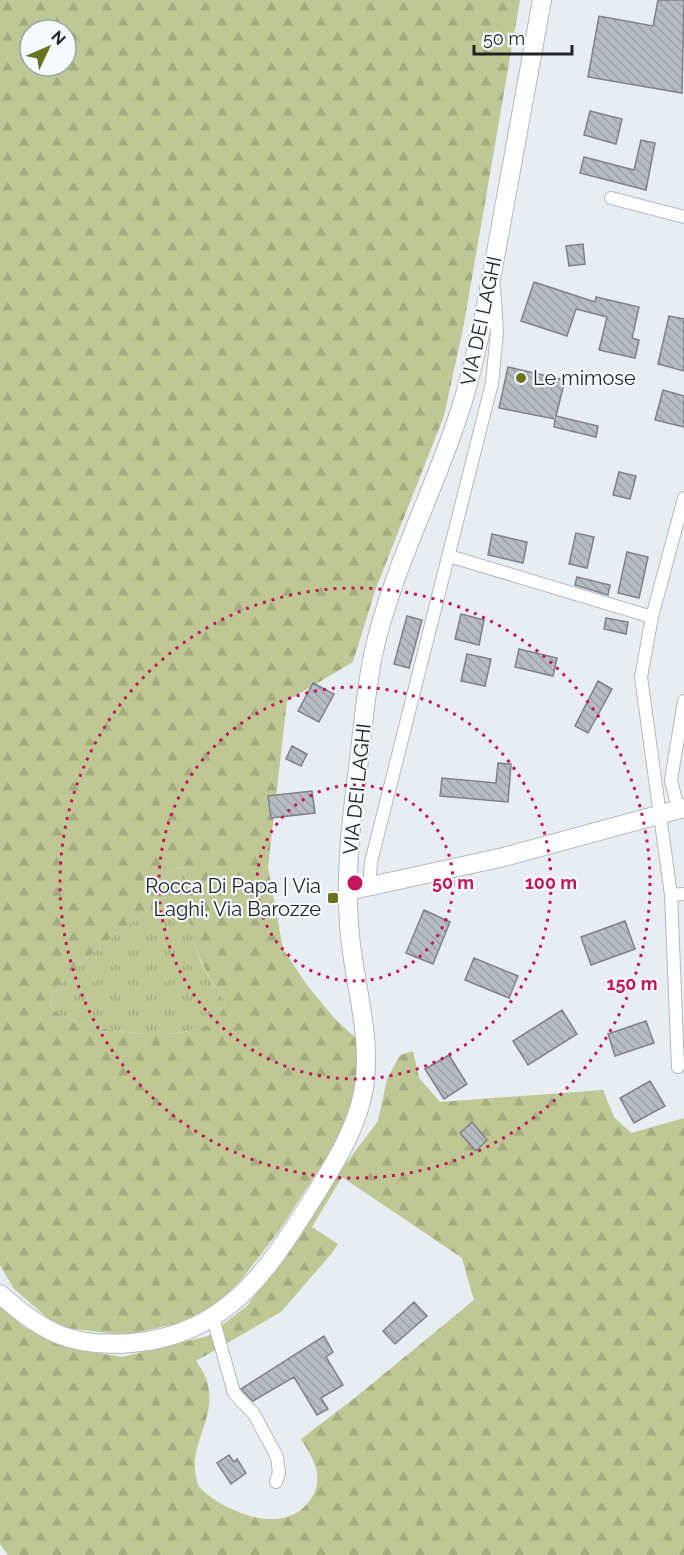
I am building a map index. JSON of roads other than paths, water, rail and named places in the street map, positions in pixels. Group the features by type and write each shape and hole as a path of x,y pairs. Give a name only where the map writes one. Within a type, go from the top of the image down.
{"main road":[{"name":"VIA DEI LAGHI","path":"0,1294 42,1327 64,1338 84,1343 109,1344 163,1339 187,1332 213,1318 248,1288 288,1235 340,1152 358,1111 366,1071 366,1041 351,951 348,891 356,782 375,648 394,583 462,406 492,274 542,0"},
{"path":"348,891 504,857 674,810"}],"street":[{"path":"611,198 684,217"},
{"path":"369,888 371,862 449,556 495,362 497,323 492,274"},
{"path":"674,810 641,677 652,617 684,498"},
{"path":"449,556 652,617"},
{"path":"678,1066 678,894 671,780 684,701"},
{"path":"213,1318 234,1394 254,1414 277,1457 279,1473 276,1482"}],"place":[{"name":"Le mimose","path":"521,378"},
{"name":"Rocca Di Papa | Via Laghi, Via Barozze","path":"333,898"}]}
